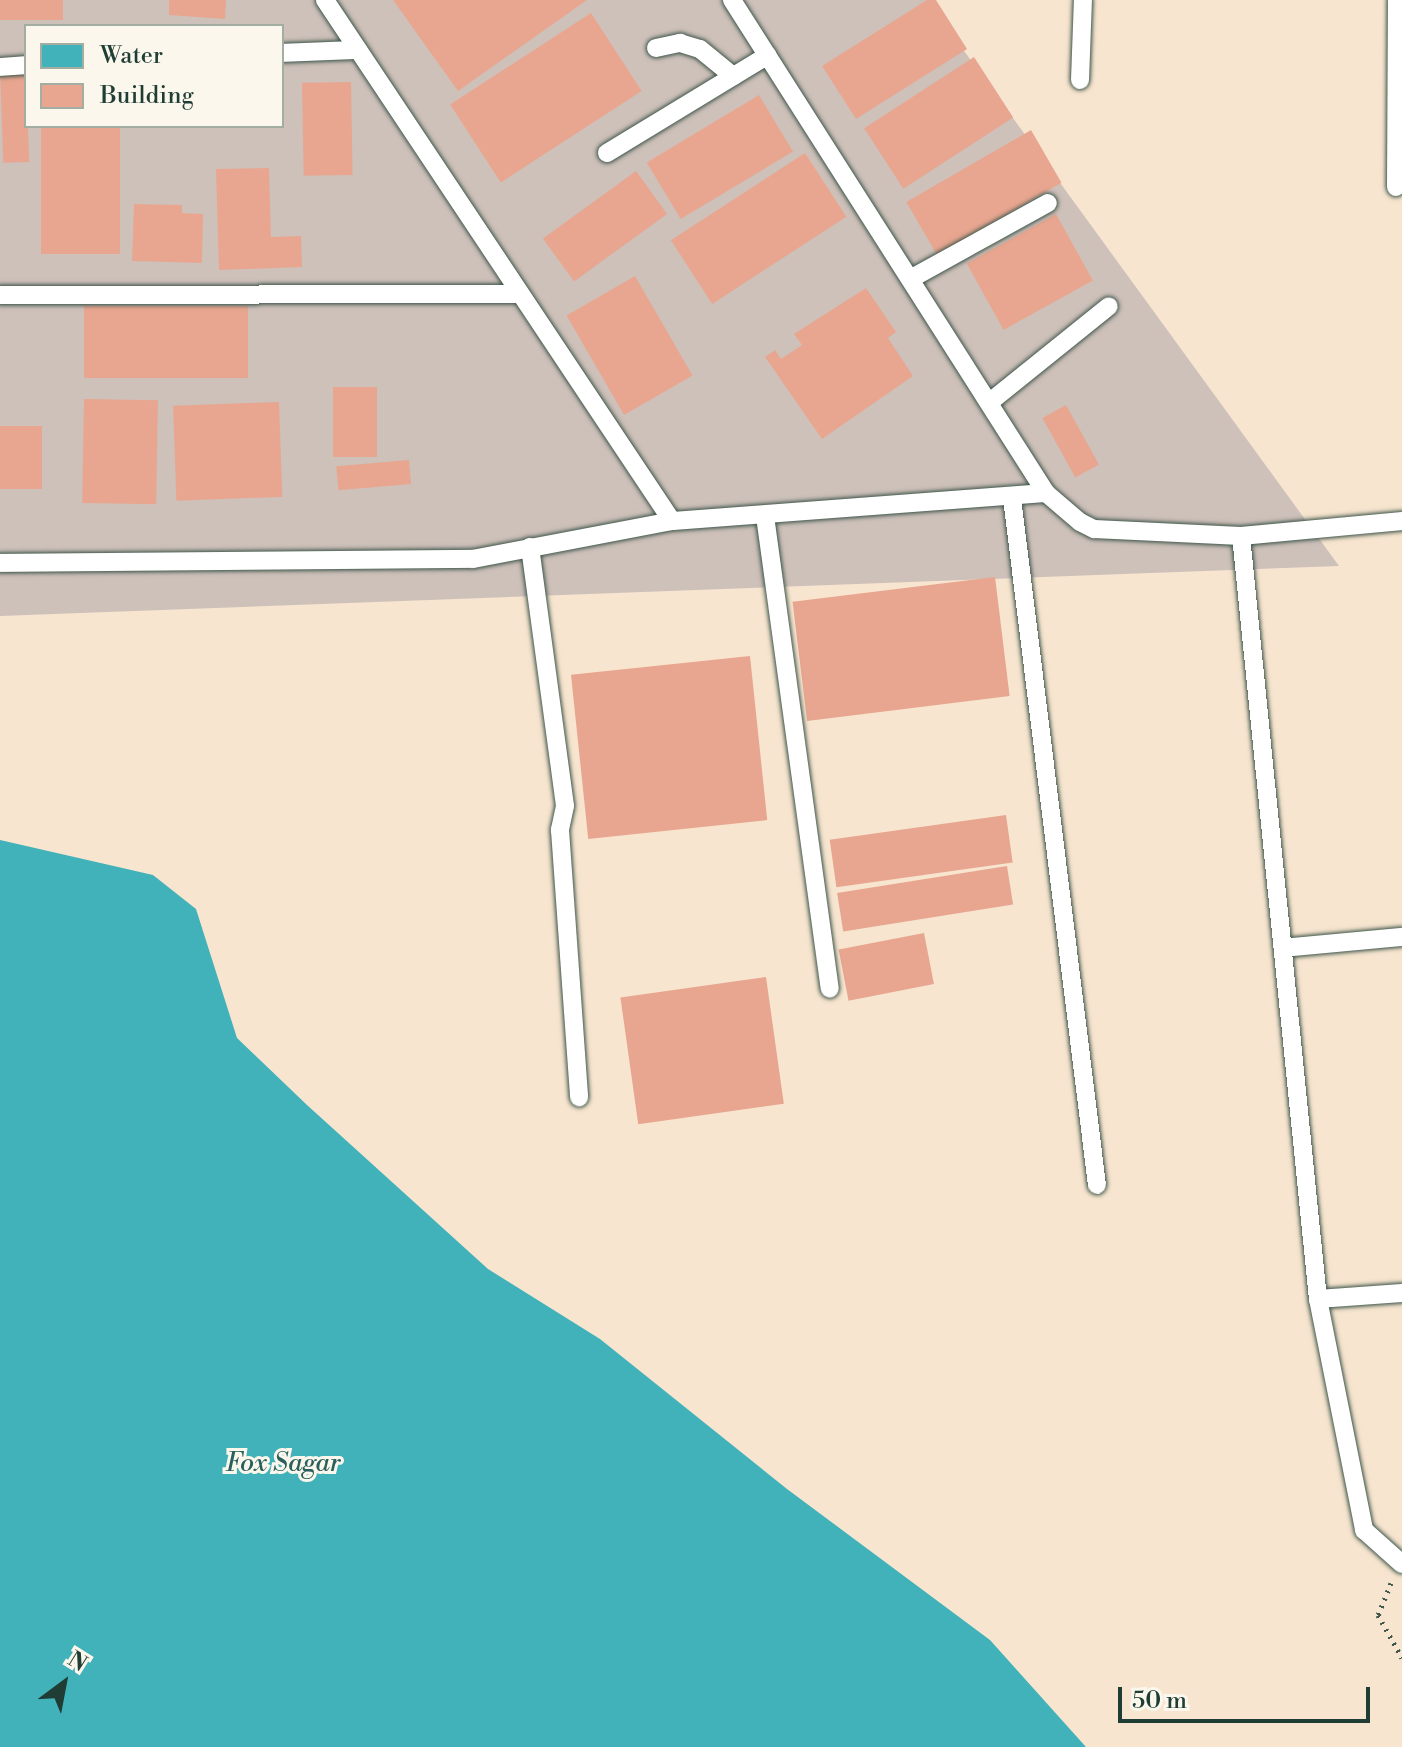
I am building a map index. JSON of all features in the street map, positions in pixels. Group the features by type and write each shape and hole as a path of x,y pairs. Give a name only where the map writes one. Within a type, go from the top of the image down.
{"lane":[{"path":"325,0 672,521"},
{"path":"732,0 991,401 1046,493 1094,529 1241,536 1402,521"},
{"path":"1080,80 1083,0"},
{"path":"1396,187 1397,0"},
{"path":"656,48 680,43 700,49 733,76"},
{"path":"284,53 358,50"},
{"path":"607,153 768,55"},
{"path":"0,67 24,65"},
{"path":"912,278 1048,203"},
{"path":"0,295 519,294"},
{"path":"991,401 1109,306"},
{"path":"0,563 473,559 672,521 1012,498 1046,493"},
{"path":"1012,498 1097,1185"},
{"path":"765,516 830,989"},
{"path":"1241,536 1318,1299 1364,1530 1400,1564"},
{"path":"530,547 565,806 560,830 579,1097"},
{"path":"1283,948 1402,937"},
{"path":"1318,1299 1402,1293"}],"path":[{"path":"1400,1564 1378,1615 1402,1658"}],"shaded area":[{"path":"0,0 927,0 1339,566 0,616"}],"water":[{"name":"Fox Sagar","path":"0,840 153,875 196,909 237,1038 307,1105 488,1269 600,1339 787,1489 990,1640 1086,1747 0,1747"}],"building":[{"path":"0,0 63,0 63,20 0,20"},
{"path":"169,0 226,0 225,19 169,15"},
{"path":"393,0 587,0 458,91"},
{"path":"927,0 936,0 967,49 856,119 822,66"},
{"path":"591,13 642,91 501,182 450,104"},
{"path":"974,57 1013,117 903,189 864,128"},
{"path":"24,69 24,128 28,128 29,162 3,163 0,70"},
{"path":"351,82 353,175 304,176 302,83"},
{"path":"759,95 793,152 681,219 647,162"},
{"path":"41,128 120,128 120,254 41,254"},
{"path":"1031,130 1062,183 937,255 906,202"},
{"path":"805,153 846,217 712,304 671,240"},
{"path":"269,168 271,237 301,236 302,267 219,270 216,169"},
{"path":"636,171 667,214 574,281 543,239"},
{"path":"134,204 182,205 182,213 203,214 202,263 132,261"},
{"path":"1056,214 1093,280 1004,330 967,263"},
{"path":"635,276 692,376 624,415 567,316"},
{"path":"866,288 896,332 888,338 913,376 822,439 765,357 775,350 781,359 802,345 794,334"},
{"path":"84,306 248,306 248,378 84,378"},
{"path":"333,387 377,387 377,457 333,457"},
{"path":"84,399 158,400 156,504 82,503"},
{"path":"279,402 282,497 176,501 173,406"},
{"path":"1066,405 1099,464 1075,478 1042,418"},
{"path":"0,426 42,426 42,489 0,489"},
{"path":"409,460 411,484 338,490 336,466"},
{"path":"995,577 1010,696 807,721 793,602"},
{"path":"750,656 767,820 588,839 571,675"},
{"path":"1006,815 1013,863 836,887 830,840"},
{"path":"1007,866 1013,905 843,931 837,893"},
{"path":"924,933 934,984 849,1001 839,950"},
{"path":"766,977 784,1104 638,1124 620,997"}]}
